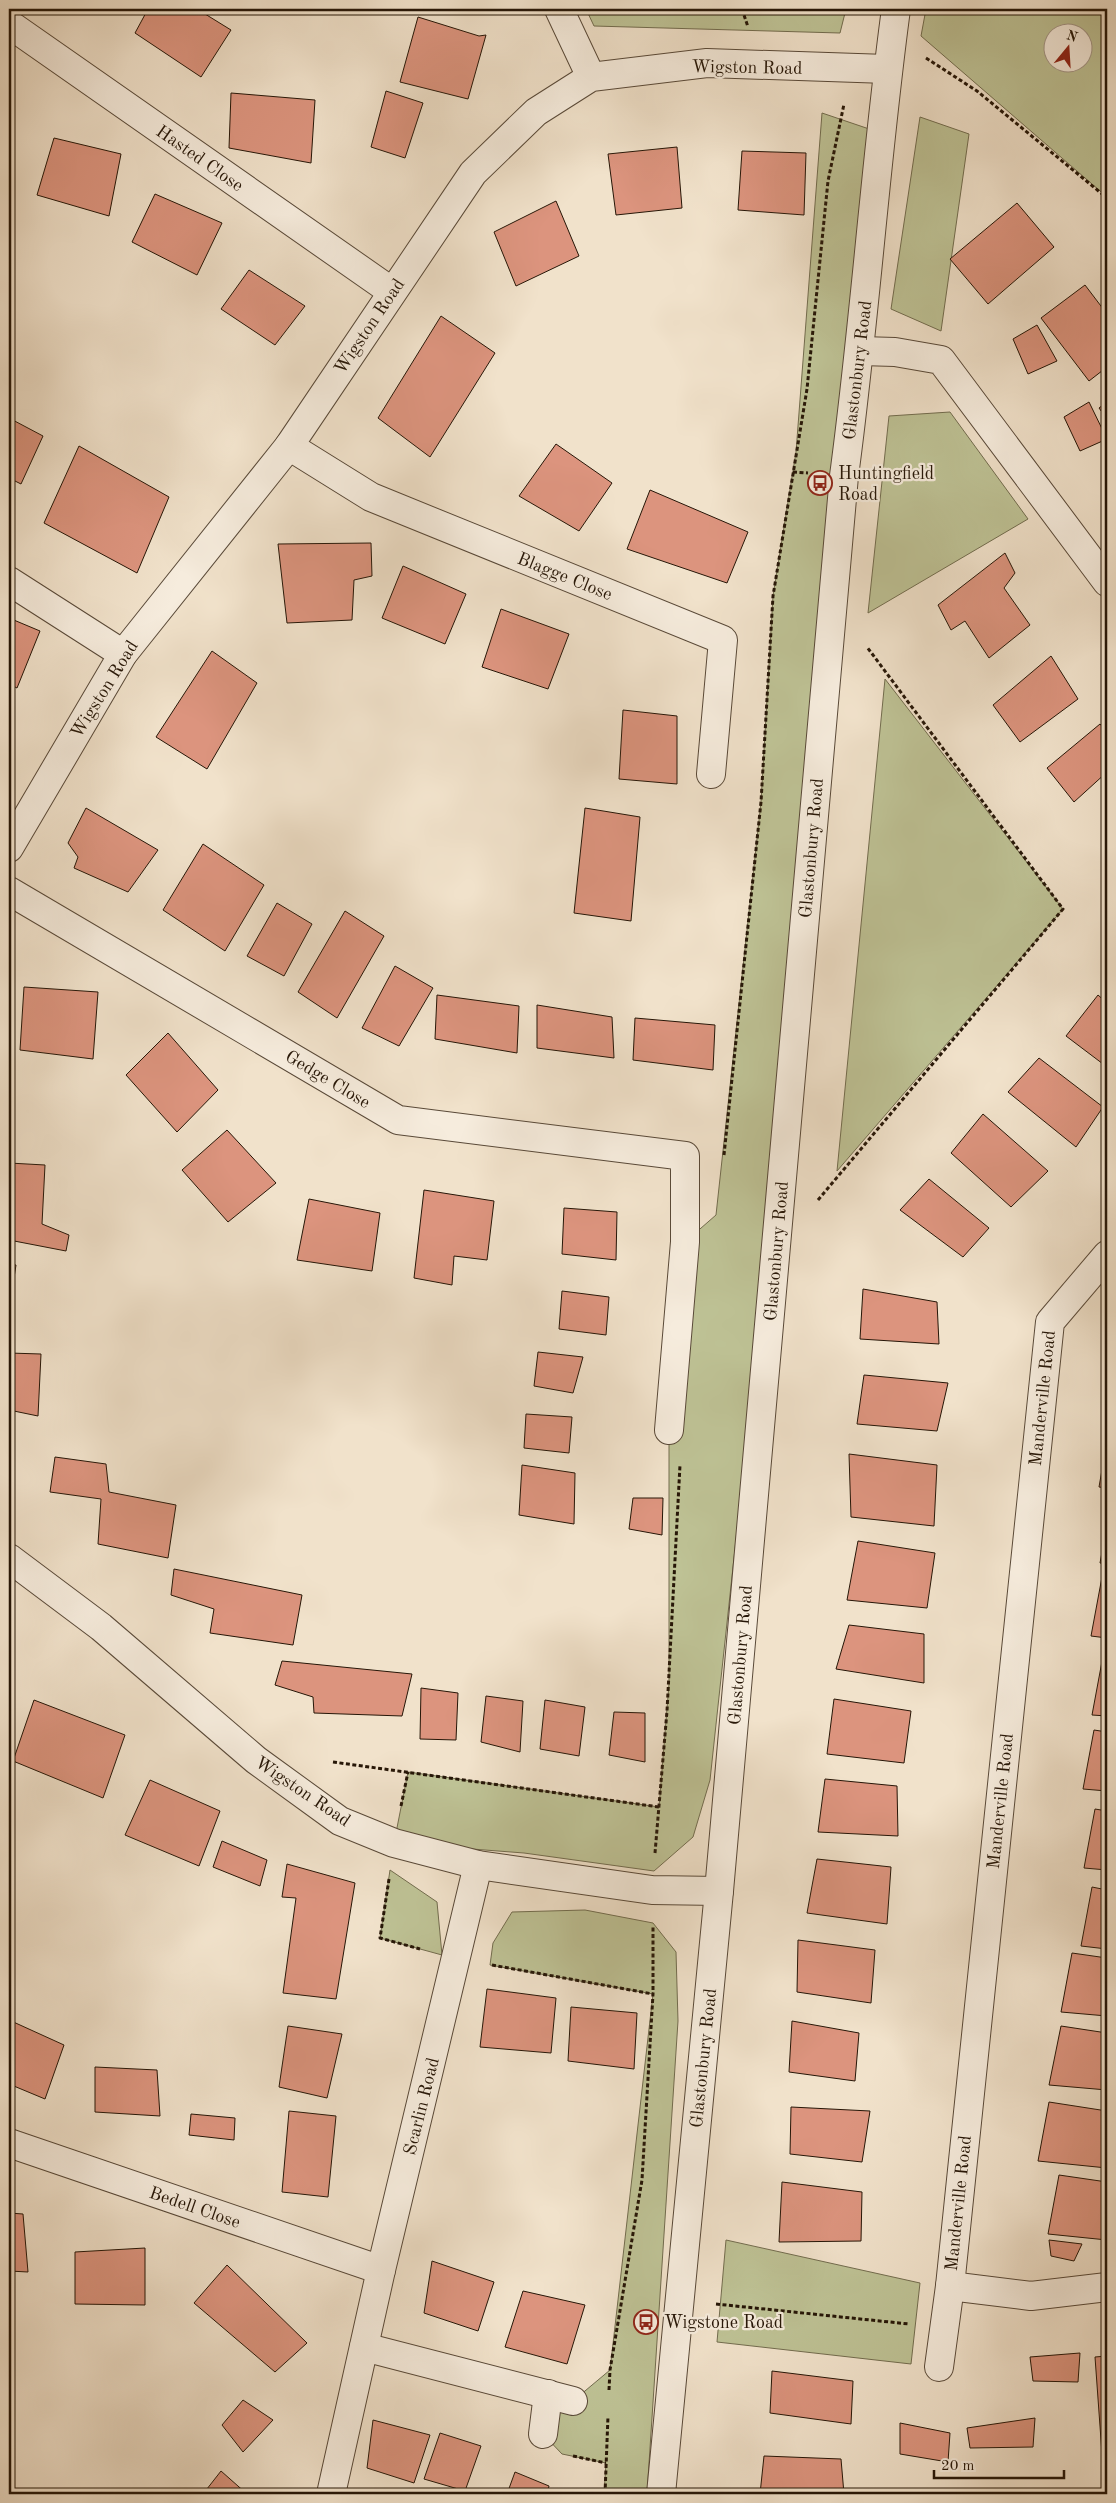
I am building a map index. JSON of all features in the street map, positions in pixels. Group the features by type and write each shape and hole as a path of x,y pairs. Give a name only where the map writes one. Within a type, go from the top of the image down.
{"street":[{"path":"559,9 591,78"},
{"name":"Glastonbury Road","path":"661,2494 719,1891 844,476 860,351 888,69 896,9"},
{"name":"Hasted Close","path":"9,24 391,292"},
{"name":"Wigston Road","path":"9,848 123,654 289,446 473,173 536,112 591,78 707,63 888,69"},
{"path":"860,351 895,352 941,360 1107,582"},
{"name":"Blagge Close","path":"289,446 371,497 723,640 711,774"},
{"path":"9,582 123,654"},
{"name":"Gedge Close","path":"9,891 398,1120 686,1156 685,1242 669,1430"},
{"name":"Manderville Road","path":"939,2367 950,2286 1050,1322 1107,1255"},
{"name":"Wigston Road","path":"9,1558 101,1627 256,1760 340,1821 394,1843 478,1865 652,1890 719,1891"},
{"name":"Scarlin Road","path":"331,2494 381,2270 478,1865"},
{"name":"Bedell Close","path":"9,2143 381,2270"},
{"path":"950,2286 1031,2296 1107,2286"},
{"path":"364,2347 561,2398 543,2434"}],"path":[{"path":"892,36 977,91 1107,198"},
{"path":"723,1162 761,802 773,596 807,389 828,181 851,69"},
{"path":"813,1206 1064,909 865,645"},
{"path":"609,2398 610,2370 642,2180 654,1994 652,1890 668,1711 680,1452 669,1430"},
{"path":"333,1762 659,1807"},
{"path":"680,2301 944,2328"},
{"path":"605,2494 609,2407"}],"green space":[{"path":"586,9 846,9 840,33 594,26"},
{"path":"926,9 1107,9 1107,197 921,36"},
{"path":"822,113 881,133 771,1216 710,1780 693,1837 654,1871 524,1853 394,1843 408,1772 659,1807 669,1684 669,1430 685,1242 716,1215 761,802 773,596 796,452"},
{"path":"920,117 969,134 941,331 891,309"},
{"path":"950,412 1028,519 868,613 889,416"},
{"path":"885,679 1063,909 837,1171"},
{"path":"390,1870 437,1902 442,1955 380,1938"},
{"path":"585,1910 653,1923 676,1952 678,2021 647,2494 604,2494 606,2463 562,2454 543,2434 548,2394 573,2401 610,2370 653,1994 490,1965 493,1943 512,1912"},
{"path":"726,2240 920,2283 911,2364 717,2342"}],"building":[{"path":"148,9 197,9 231,30 201,77 135,33"},
{"path":"418,17 479,36 486,35 468,99 400,82"},
{"path":"386,91 423,103 405,158 371,147"},
{"path":"9,93 11,93 11,149 9,149"},
{"path":"231,93 315,100 311,163 229,148"},
{"path":"54,138 121,154 109,216 37,195"},
{"path":"677,147 682,208 616,215 608,154"},
{"path":"742,151 806,153 804,215 738,210"},
{"path":"155,194 222,223 197,275 132,242"},
{"path":"556,201 579,256 516,286 494,232"},
{"path":"1017,203 1054,247 988,304 950,259"},
{"path":"249,270 305,306 275,345 221,309"},
{"path":"1085,285 1107,314 1107,367 1089,381 1041,318"},
{"path":"441,316 495,353 430,457 378,418"},
{"path":"1037,325 1057,361 1028,374 1013,339"},
{"path":"1089,402 1107,439 1080,451 1064,417"},
{"path":"1107,402 1107,419 1099,408"},
{"path":"9,418 43,436 21,484 9,478"},
{"path":"556,444 612,483 579,531 519,496"},
{"path":"79,446 169,497 137,573 44,523"},
{"path":"650,490 748,532 727,583 627,549"},
{"path":"371,543 372,576 354,580 352,620 287,623 278,544"},
{"path":"1005,553 1015,573 1004,588 1030,625 989,658 965,621 951,630 938,605"},
{"path":"403,566 466,594 445,644 382,618"},
{"path":"501,609 569,634 548,689 482,667"},
{"path":"9,618 40,631 17,688 9,684"},
{"path":"212,651 257,683 207,769 156,737"},
{"path":"1051,656 1078,699 1020,742 993,705"},
{"path":"623,710 677,716 677,784 619,779"},
{"path":"1100,724 1107,732 1107,772 1074,802 1047,768"},
{"path":"86,808 158,850 128,892 74,868 78,857 68,843"},
{"path":"585,808 640,817 631,921 574,913"},
{"path":"203,844 264,885 225,951 163,910"},
{"path":"277,903 312,924 284,976 247,956"},
{"path":"345,911 384,936 337,1018 298,992"},
{"path":"395,966 433,988 399,1046 362,1028"},
{"path":"24,987 98,992 93,1059 20,1050"},
{"path":"437,995 519,1006 517,1053 435,1039"},
{"path":"1098,995 1107,1003 1107,1067 1066,1036"},
{"path":"537,1005 612,1017 614,1058 537,1048"},
{"path":"635,1018 715,1025 713,1070 633,1060"},
{"path":"168,1033 218,1090 177,1132 126,1075"},
{"path":"1039,1058 1103,1107 1076,1147 1008,1092"},
{"path":"983,1114 1048,1171 1011,1207 951,1153"},
{"path":"227,1130 276,1183 228,1222 182,1170"},
{"path":"9,1163 45,1165 42,1224 69,1235 66,1251 9,1240"},
{"path":"929,1179 989,1228 963,1257 900,1210"},
{"path":"424,1190 494,1201 487,1260 454,1256 452,1285 414,1278"},
{"path":"309,1199 380,1213 372,1271 297,1260"},
{"path":"564,1208 617,1212 616,1260 562,1254"},
{"path":"9,1264 16,1265 9,1310"},
{"path":"863,1289 937,1302 939,1344 860,1339"},
{"path":"562,1291 609,1297 606,1335 559,1329"},
{"path":"538,1352 583,1357 573,1393 534,1386"},
{"path":"9,1353 41,1354 38,1416 9,1410"},
{"path":"864,1375 948,1383 937,1431 857,1424"},
{"path":"526,1414 572,1417 569,1453 524,1448"},
{"path":"1107,1441 1107,1488 1099,1487"},
{"path":"849,1454 937,1465 934,1526 851,1517"},
{"path":"55,1457 106,1464 109,1492 176,1505 168,1558 98,1544 101,1499 50,1492"},
{"path":"522,1465 575,1473 574,1524 519,1515"},
{"path":"633,1498 663,1498 662,1535 629,1529"},
{"path":"1107,1525 1107,1564 1100,1563"},
{"path":"858,1541 935,1553 927,1608 847,1600"},
{"path":"174,1569 302,1595 293,1645 210,1633 214,1609 171,1595"},
{"path":"1102,1577 1107,1578 1107,1638 1091,1636"},
{"path":"849,1625 924,1634 924,1683 836,1669"},
{"path":"1103,1656 1107,1657 1107,1716 1092,1715"},
{"path":"282,1661 412,1674 402,1716 314,1713 313,1697 275,1685"},
{"path":"421,1688 458,1693 456,1740 420,1739"},
{"path":"486,1696 523,1701 520,1752 481,1742"},
{"path":"834,1699 911,1711 904,1763 827,1754"},
{"path":"34,1700 125,1735 103,1798 13,1761"},
{"path":"545,1700 585,1707 579,1756 540,1749"},
{"path":"614,1712 645,1713 645,1762 609,1755"},
{"path":"1094,1730 1107,1732 1107,1791 1083,1789"},
{"path":"825,1779 897,1786 898,1836 818,1832"},
{"path":"150,1780 220,1811 199,1866 125,1835"},
{"path":"1095,1809 1107,1811 1107,1870 1084,1868"},
{"path":"222,1841 267,1860 260,1886 213,1867"},
{"path":"817,1859 891,1867 887,1924 807,1913"},
{"path":"287,1864 355,1883 336,1999 283,1993 296,1898 282,1897"},
{"path":"1092,1887 1107,1890 1107,1949 1081,1946"},
{"path":"798,1940 875,1950 871,2003 797,1992"},
{"path":"1072,1953 1107,1958 1107,2016 1061,2012"},
{"path":"487,1989 556,1998 551,2053 480,2047"},
{"path":"571,2007 637,2013 634,2069 568,2061"},
{"path":"9,2020 64,2045 45,2099 9,2084"},
{"path":"792,2021 859,2033 855,2081 789,2072"},
{"path":"288,2026 342,2034 327,2098 279,2087"},
{"path":"1061,2026 1107,2033 1107,2090 1049,2085"},
{"path":"95,2067 157,2070 160,2116 95,2112"},
{"path":"1049,2102 1107,2111 1107,2168 1038,2161"},
{"path":"791,2107 870,2111 862,2162 790,2154"},
{"path":"289,2111 336,2116 328,2197 282,2192"},
{"path":"191,2114 235,2118 234,2140 189,2135"},
{"path":"1059,2175 1107,2182 1107,2240 1048,2234"},
{"path":"782,2182 862,2192 861,2241 779,2242"},
{"path":"9,2213 23,2214 28,2272 9,2271"},
{"path":"1049,2240 1082,2244 1074,2261 1051,2256"},
{"path":"145,2248 145,2305 75,2304 75,2252"},
{"path":"432,2261 494,2282 478,2331 424,2313"},
{"path":"227,2265 307,2343 275,2372 194,2303"},
{"path":"523,2291 585,2305 567,2364 505,2347"},
{"path":"1080,2353 1078,2382 1033,2381 1030,2357"},
{"path":"1107,2356 1107,2452 1102,2454 1095,2357"},
{"path":"772,2371 853,2381 851,2424 770,2413"},
{"path":"243,2400 273,2420 243,2452 222,2425"},
{"path":"1035,2418 1033,2447 970,2448 967,2428"},
{"path":"373,2420 430,2435 414,2483 367,2468"},
{"path":"900,2423 950,2433 948,2462 900,2454"},
{"path":"440,2433 481,2446 465,2491 424,2479"},
{"path":"764,2456 841,2459 844,2494 760,2494"},
{"path":"221,2471 247,2494 203,2494"},
{"path":"515,2472 549,2486 547,2494 507,2494"}],"place":[{"name":"Huntingfield Road","path":"820,483"},
{"name":"Wigstone Road","path":"646,2322"}]}
